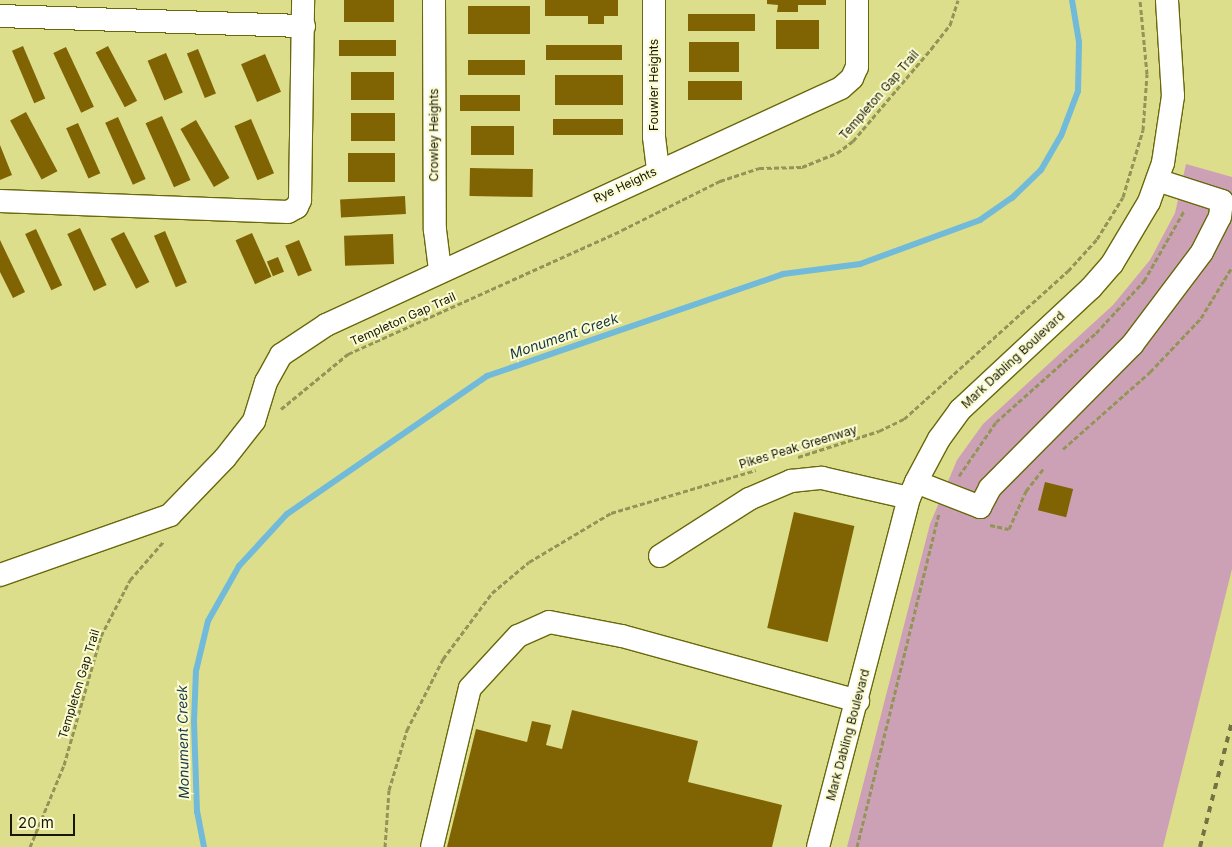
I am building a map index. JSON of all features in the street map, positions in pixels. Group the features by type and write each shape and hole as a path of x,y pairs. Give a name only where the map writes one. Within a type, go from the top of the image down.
{"street":[{"path":"0,201 288,212 297,207 300,200 304,0"},
{"name":"Crowley Heights","path":"434,0 434,230 440,270"},
{"name":"Fouwler Heights","path":"654,0 654,137 658,170"},
{"name":"Rye Heights","path":"0,575 170,515 224,458 254,421 266,382 281,355 326,325 440,270 841,88 852,78 856,66 857,0"},
{"name":"Mark Dabling Boulevard","path":"818,847 913,490 949,424 972,396 1091,288 1112,264 1140,221 1157,180 1167,142 1173,96 1167,0"},
{"path":"0,16 304,26"},
{"path":"660,556 749,499 791,481 822,478 947,494 980,507 990,488 1132,345 1202,252 1220,217 1222,201 1157,180"},
{"path":"432,847 470,688 518,636 549,622 622,636 858,701"}],"path":[{"name":"Templeton Gap Trail","path":"280,411 348,354 622,230 720,180 759,168 802,167 837,153 853,141 931,49 950,24 958,0"},
{"name":"Pikes Peak Greenway","path":"790,459 879,431 904,419 1068,271 1097,239 1123,197 1143,130 1146,74 1140,0"},
{"path":"857,847 940,507 996,422 1096,332 1144,282 1186,208"},
{"path":"1056,455 1150,372 1176,345 1200,318 1232,267"},
{"path":"985,524 1009,529 1026,491 1049,461"},
{"name":"Pikes Peak Greenway","path":"385,847 389,790 410,723 443,659 492,593 529,562 605,516 762,468"},
{"name":"Templeton Gap Trail","path":"30,847 64,765 101,636 130,580 168,536"}],"shaded area":[{"path":"1186,164 1232,177 1232,569 1163,847 847,847 930,524 957,460 983,424 1113,305 1150,260 1175,213"}],"building":[{"path":"344,0 394,0 394,22 344,22"},
{"path":"545,0 618,0 618,16 604,16 604,24 588,24 588,16 545,16"},
{"path":"767,0 826,0 826,5 798,5 798,12 777,12 778,5 767,4"},
{"path":"468,6 530,6 530,34 468,34"},
{"path":"688,14 755,14 755,31 688,31"},
{"path":"776,20 819,20 819,49 776,49"},
{"path":"339,40 396,40 396,56 339,56"},
{"path":"689,42 739,42 739,72 689,72"},
{"path":"546,45 622,45 622,60 546,60"},
{"path":"23,46 45,98 34,103 12,51"},
{"path":"108,46 137,101 125,107 96,53"},
{"path":"66,47 94,107 81,113 53,53"},
{"path":"198,49 216,94 205,98 187,53"},
{"path":"166,53 183,93 164,100 148,61"},
{"path":"265,54 281,92 257,102 241,64"},
{"path":"468,60 525,60 525,75 468,75"},
{"path":"351,72 394,72 394,100 351,100"},
{"path":"555,75 623,75 623,105 555,105"},
{"path":"688,81 742,81 742,100 688,100"},
{"path":"460,95 520,95 520,111 460,111"},
{"path":"26,112 57,171 42,180 10,120"},
{"path":"351,113 395,113 395,141 351,141"},
{"path":"162,116 190,180 174,187 146,123"},
{"path":"118,117 146,179 133,185 105,123"},
{"path":"251,119 274,173 257,180 234,126"},
{"path":"553,119 623,119 623,135 553,135"},
{"path":"196,120 230,178 214,187 180,129"},
{"path":"78,123 100,173 88,179 66,128"},
{"path":"471,126 514,126 514,155 471,155"},
{"path":"0,145 12,175 0,180"},
{"path":"348,153 395,153 395,182 348,182"},
{"path":"470,168 533,169 533,197 470,196"},
{"path":"405,196 406,214 341,217 340,199"},
{"path":"80,228 107,285 94,291 67,234"},
{"path":"36,229 62,285 51,290 25,234"},
{"path":"165,231 187,283 176,287 154,236"},
{"path":"124,232 149,282 136,289 111,239"},
{"path":"252,233 272,277 255,284 236,240"},
{"path":"393,234 394,264 345,266 344,236"},
{"path":"0,240 25,292 13,298 0,272"},
{"path":"299,240 312,270 298,276 285,246"},
{"path":"278,257 284,272 273,276 267,261"},
{"path":"1045,482 1073,489 1066,517 1038,510"},
{"path":"794,512 854,526 828,642 767,628"},
{"path":"572,710 698,741 688,782 782,805 772,847 447,847 476,729 527,742 532,721 551,725 546,745 562,749"}],"waterway":[{"name":"Monument Creek","path":"204,847 197,812 194,722 196,671 208,621 239,566 287,514 487,376 783,274 860,264 980,220 1012,198 1041,170 1061,136 1078,91 1079,42 1072,0"}],"railway":[{"path":"1200,847 1232,721"}]}
